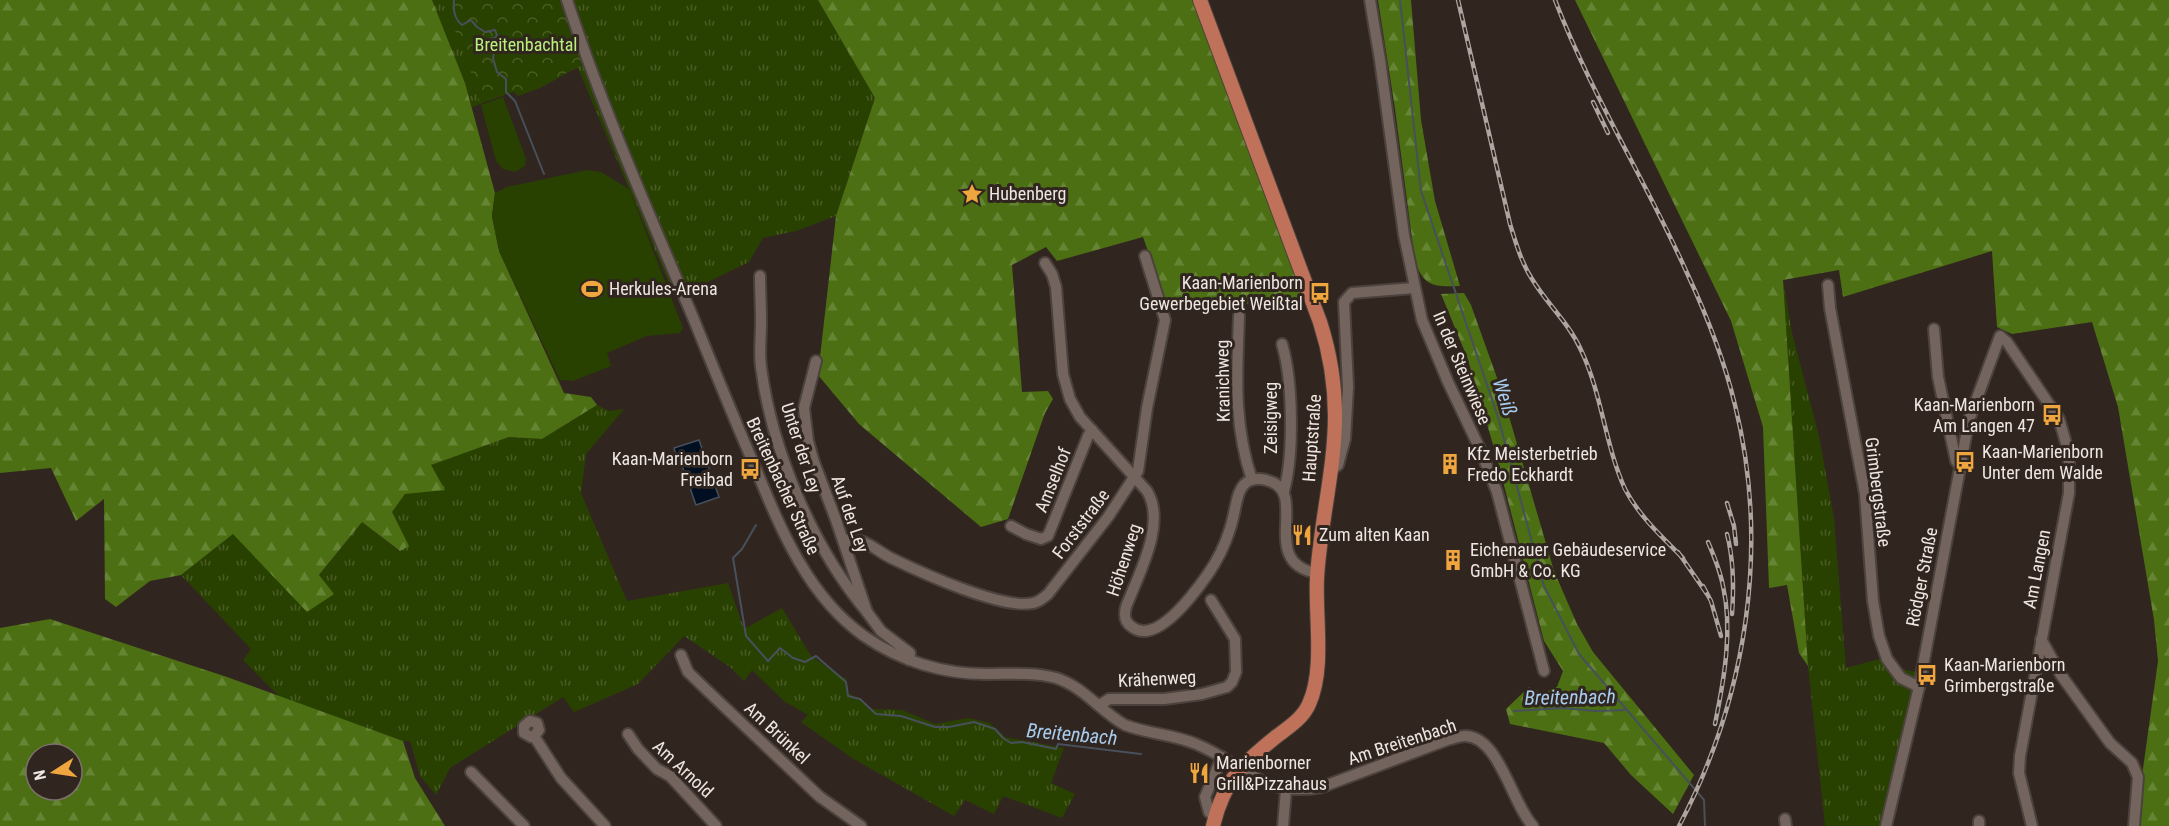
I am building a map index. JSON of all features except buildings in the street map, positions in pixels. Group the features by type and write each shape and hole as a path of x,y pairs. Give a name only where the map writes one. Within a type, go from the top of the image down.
{"main road":[{"name":"Hauptstraße","path":"1200,0 1326,340 1334,384 1335,418 1317,573 1317,672 1310,703 1293,724 1240,767 1231,779 1214,821"}],"street":[{"name":"Breitenbacher Straße","path":"567,0 581,44 639,189 764,489 794,553 813,584 842,618 864,636 909,660 939,669 962,673 1039,675 1056,678 1080,688 1125,725 1194,743 1240,767"},
{"name":"In der Steinwiese","path":"1370,0 1404,235 1422,320 1497,492 1544,671"},
{"name":"Forststraße","path":"843,540 866,542 892,558 989,598 1007,603 1033,603 1048,594 1108,517 1138,471 1147,408 1165,320 1145,256"},
{"name":"Höhenweg","path":"1045,264 1052,274 1056,287 1064,384 1076,411 1152,500 1154,511 1148,550 1124,615 1132,627 1142,631 1150,630 1166,622 1194,594 1224,546 1239,493 1244,485 1252,480"},
{"name":"Unter der Ley","path":"760,276 760,365 780,447 802,506 842,579 867,612"},
{"name":"Grimbergstraße","path":"1828,285 1830,308 1865,494 1873,601 1879,636 1887,659 1901,678 1919,687"},
{"path":"1330,471 1338,465 1345,439 1348,387 1344,302 1352,293 1414,288"},
{"name":"Kranichweg","path":"1239,316 1236,403 1243,454 1252,480"},
{"path":"1934,329 1938,376 1956,461 1960,466"},
{"name":"Rödger Straße","path":"1886,826 1919,687 1969,420 2000,336"},
{"name":"Am Langen","path":"2000,336 2007,342 2059,419 2069,453 2069,493 2020,756 2019,773 2032,826"},
{"name":"Zeisigweg","path":"1282,344 1286,355 1290,413 1287,478 1284,491"},
{"name":"Auf der Ley","path":"816,361 806,397 804,420 814,462 867,612 881,631 910,653 909,660"},
{"name":"Amselhof","path":"1011,526 1041,539 1048,536 1092,430"},
{"path":"1252,480 1264,479 1278,484 1284,491 1286,539 1290,555 1293,562 1301,568 1317,573"},
{"name":"Krähenweg","path":"1100,705 1109,699 1164,699 1202,694 1227,687 1236,672 1236,639 1210,600"},
{"path":"2041,639 2061,675 2110,743 2132,763 2138,777 2134,826"},
{"name":"Am Brünkel","path":"681,655 688,672 721,704 820,796 861,826"},
{"name":"Am Arnold","path":"628,734 638,749 657,769 670,776 716,826"},
{"path":"534,736 561,778 605,826"},
{"name":"Am Breitenbach","path":"1240,767 1266,784 1286,790 1306,790 1322,787 1447,740 1464,736 1472,737 1480,740 1494,754 1519,805 1533,826"},
{"path":"1214,821 1205,797 1222,757"},
{"path":"471,772 524,826"},
{"path":"1284,826 1286,790"}],"green space":[{"path":"0,0 432,0 465,83 495,193 492,216 499,251 564,393 591,397 597,405 542,439 509,437 431,465 445,490 405,494 392,512 409,546 400,551 362,522 319,575 334,594 307,612 233,534 181,575 150,581 116,607 105,599 104,499 76,521 51,468 0,473"},
{"path":"432,0 818,0 875,98 836,216 796,231 763,238 749,262 675,298 578,68 472,107 465,83"},
{"name":"Breitenbachtal","path":"442,0 564,0 585,63 540,88 518,96 508,86 479,100 468,62"},
{"path":"818,0 1195,0 1307,302 1167,306 1143,237 1057,261 1046,247 1012,265 1022,392 1048,391 1053,399 1045,413 1008,519 981,527 859,424 818,375 836,216 875,98"},
{"path":"1378,0 1411,0 1421,120 1435,201 1460,286 1431,284 1422,276 1415,261"},
{"path":"1575,0 2169,0 2169,826 2135,826 2158,661 2154,620 2118,407 2092,322 2012,334 1997,327 1992,251 1843,297 1839,270 1783,280 1808,666 1799,653 1787,585 1769,588 1763,427 1731,321"},
{"path":"503,97 526,159 525,166 515,172 503,169 496,161 481,105"},
{"name":"Herkules-Arena","path":"587,170 601,172 629,189 683,328 680,333 647,336 607,353 611,366 573,381 560,380 499,251 492,216 495,193 507,187"},
{"path":"1783,280 1792,333 1819,436 1834,519 1846,668 1891,656 1900,669 1927,674 1892,826 1825,826 1808,666"},
{"path":"1464,293 1471,305 1501,389 1554,571 1577,624 1593,652 1694,775 1673,814 1631,775 1604,743 1510,724 1506,709 1529,687 1543,693 1557,687 1563,671 1544,641 1497,458 1467,357 1441,294"},
{"path":"597,405 609,411 624,409 586,454 581,493 627,601 728,583 744,629 782,608 811,656 846,679 846,691 872,709 902,710 935,724 968,718 990,723 1005,737 1064,748 1051,783 1075,794 1062,818 1003,796 994,814 965,800 954,816 852,758 801,722 808,715 784,701 752,670 744,681 730,667 684,636 638,684 574,712 563,697 450,768 436,795 420,776 410,741 403,741 280,697 243,660 251,649 181,575 233,534 334,594 319,576 362,522 399,551 392,512 430,465 509,437 542,439"},
{"path":"50,619 227,677 403,741 415,778 445,826 0,826 0,628"}],"water":[{"path":"699,440 719,497 696,505 674,448"}],"waterway":[{"name":"Breitenbach","path":"454,0 455,14 462,25 471,20 485,32 495,30 497,35 489,39 495,48 493,58 497,72 506,79 506,92 515,101 544,174"},
{"name":"Weiß","path":"1400,0 1421,191 1498,417 1544,586 1579,654 1704,800 1705,826"},
{"name":"Breitenbach","path":"756,525 742,549 733,558 746,636 768,661 780,648 793,658 805,662 816,656 846,682 848,696 860,699 876,714 901,716 935,727 974,722 995,729 1011,743 1022,742 1056,749 1058,744 1141,754"},
{"name":"Breitenbach","path":"1514,711 1563,708 1596,711 1627,710"}],"railway":[{"path":"1458,0 1510,224 1522,259 1528,273 1581,350 1594,384 1618,472 1625,489 1644,517 1683,558"},
{"path":"1555,0 1585,69 1671,239 1701,305 1731,388 1745,459 1751,513 1751,567 1746,620 1736,674 1721,726 1702,777 1679,826"},
{"path":"1593,102 1608,133"},
{"path":"1727,503 1734,526 1736,544"},
{"path":"1727,534 1733,574 1732,614"},
{"path":"1708,542 1722,580 1727,620 1724,673 1715,724"},
{"path":"1678,552 1707,594"},
{"path":"1703,586 1711,601 1721,636"}],"place":[{"name":"Hubenberg","path":"972,194"},
{"name":"Herkules-Arena","path":"592,289"},
{"name":"Kaan-Marienborn Gewerbegebiet Weißtal","path":"1320,293"},
{"name":"Kaan-Marienborn Am Langen 47","path":"2052,415"},
{"name":"Kaan-Marienborn Unter dem Walde","path":"1965,462"},
{"name":"Kfz Meisterbetrieb Fredo Eckhardt","path":"1450,464"},
{"name":"Kaan-Marienborn Freibad","path":"750,469"},
{"name":"Zum alten Kaan","path":"1302,535"},
{"name":"Eichenauer Gebäudeservice GmbH & Co. KG","path":"1453,560"},
{"name":"Kaan-Marienborn Grimbergstraße","path":"1927,675"},
{"name":"Marienborner Grill&Pizzahaus","path":"1199,773"}]}
